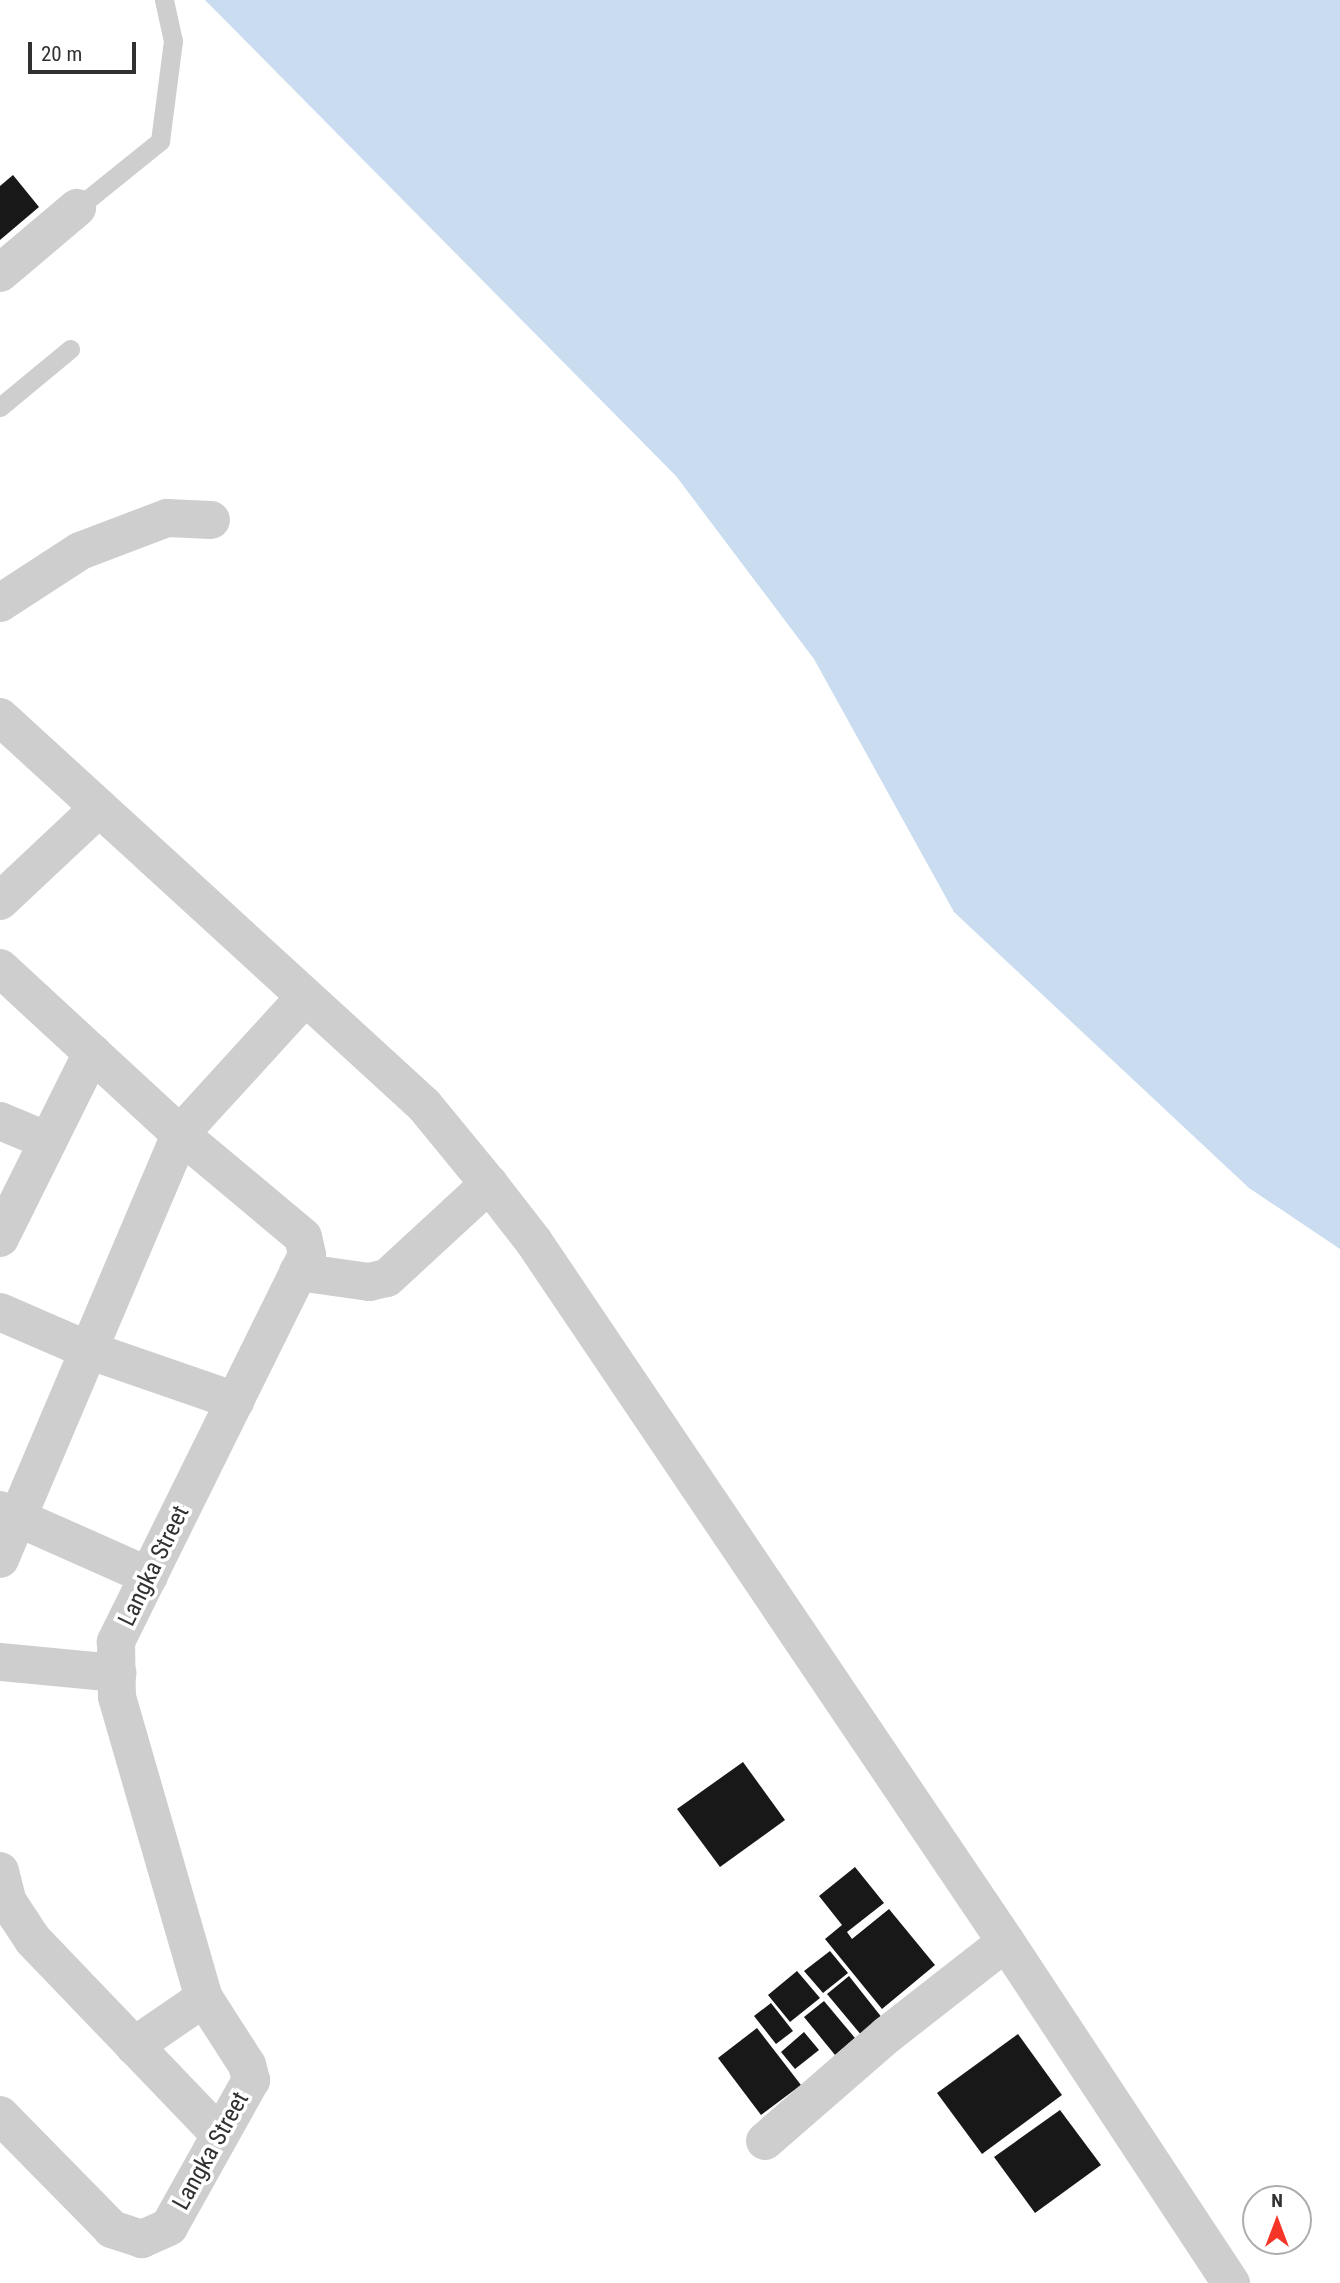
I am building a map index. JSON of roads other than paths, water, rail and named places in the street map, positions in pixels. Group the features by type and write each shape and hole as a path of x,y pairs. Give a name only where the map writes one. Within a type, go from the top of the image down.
{"street":[{"path":"0,272 77,208"},
{"path":"0,603 80,551 167,518 211,520"},
{"path":"0,717 424,1105 489,1184 534,1242 1006,1942 1231,2283"},
{"path":"0,901 99,808"},
{"name":"Langka Street","path":"0,968 180,1134 303,1237 307,1255 116,1642 117,1696 204,1998 247,2065 251,2080 169,2227 142,2239 112,2229 0,2115"},
{"path":"0,1559 9,1514 88,1350 180,1134 304,998"},
{"path":"0,1238 92,1053"},
{"path":"0,1121 48,1141"},
{"path":"299,1272 369,1282 387,1278 489,1184"},
{"path":"0,1312 88,1350 235,1401"},
{"path":"9,1514 149,1576"},
{"path":"0,1662 117,1673"},
{"path":"3,1894 33,1940 220,2135"},
{"path":"765,2141 887,2035 1006,1942"},
{"path":"134,2046 204,1998"}],"lane":[{"path":"77,208 160,141 173,41 164,0"},
{"path":"0,407 70,349"}],"water":[{"path":"205,0 1340,0 1340,1249 1249,1188 954,912 814,659 676,476"}]}
